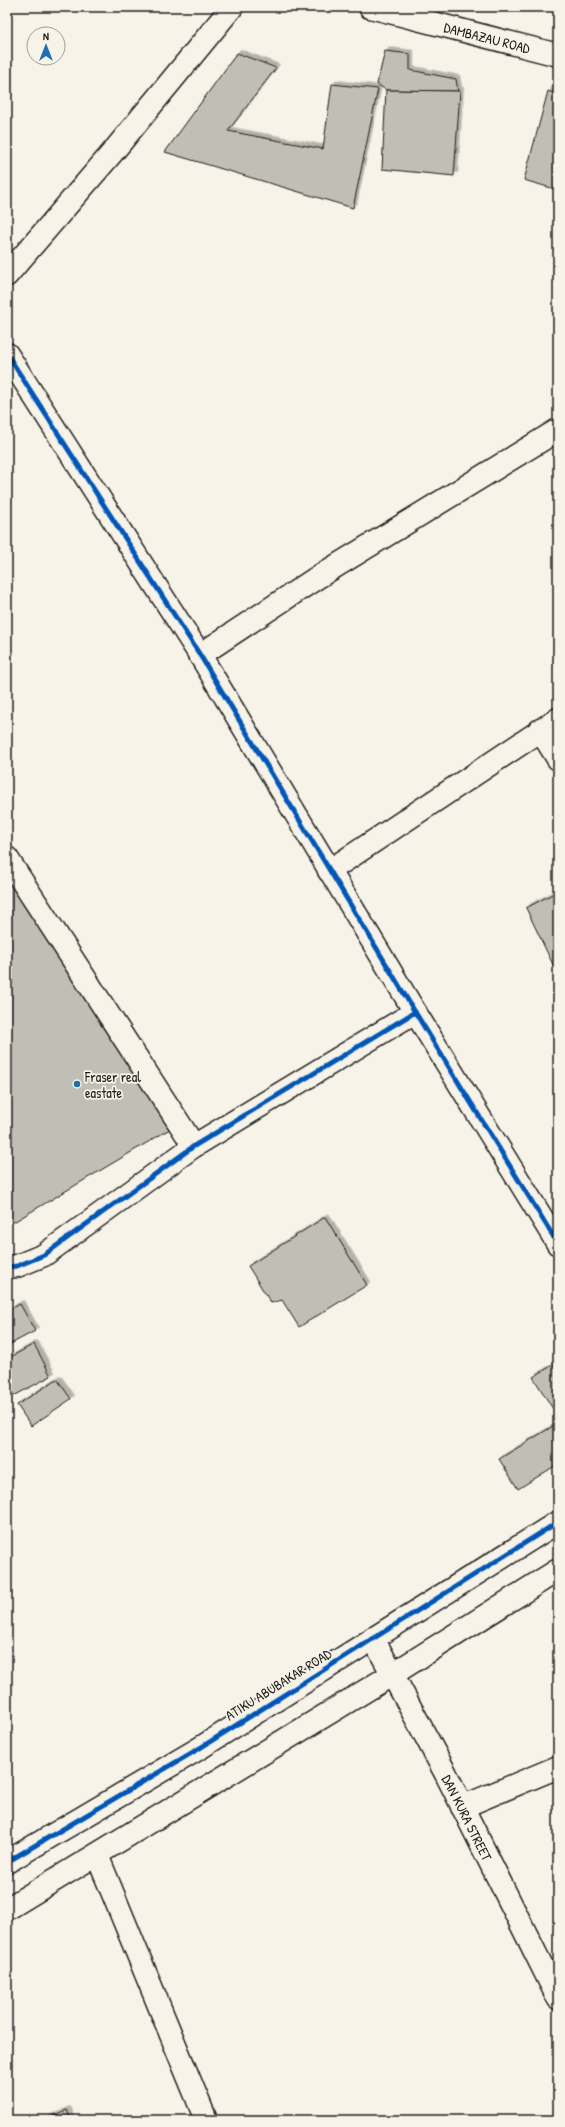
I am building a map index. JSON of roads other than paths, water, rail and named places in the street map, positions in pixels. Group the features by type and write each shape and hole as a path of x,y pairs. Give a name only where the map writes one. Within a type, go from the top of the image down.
{"street":[{"path":"7,275 112,153 232,7"},
{"name":"DAMBAZAU ROAD","path":"370,7 558,55"},
{"path":"7,354 200,655 329,871 558,1244"},
{"path":"200,655 318,577 558,430"},
{"path":"329,871 558,719"},
{"path":"540,730 558,759"},
{"path":"7,858 194,1146"},
{"path":"7,1267 17,1266 44,1255 194,1146 415,1012"},
{"name":"ATIKU ABUBAKAR ROAD","path":"7,1862 194,1752 558,1522"},
{"path":"7,1909 393,1674 558,1570"},
{"name":"DAN KURA STREET","path":"373,1638 462,1807 558,1998"},
{"path":"462,1807 558,1767"},
{"path":"97,1855 206,2120"}],"place":[{"name":"Fraser real eastate","path":"77,1084"}]}
